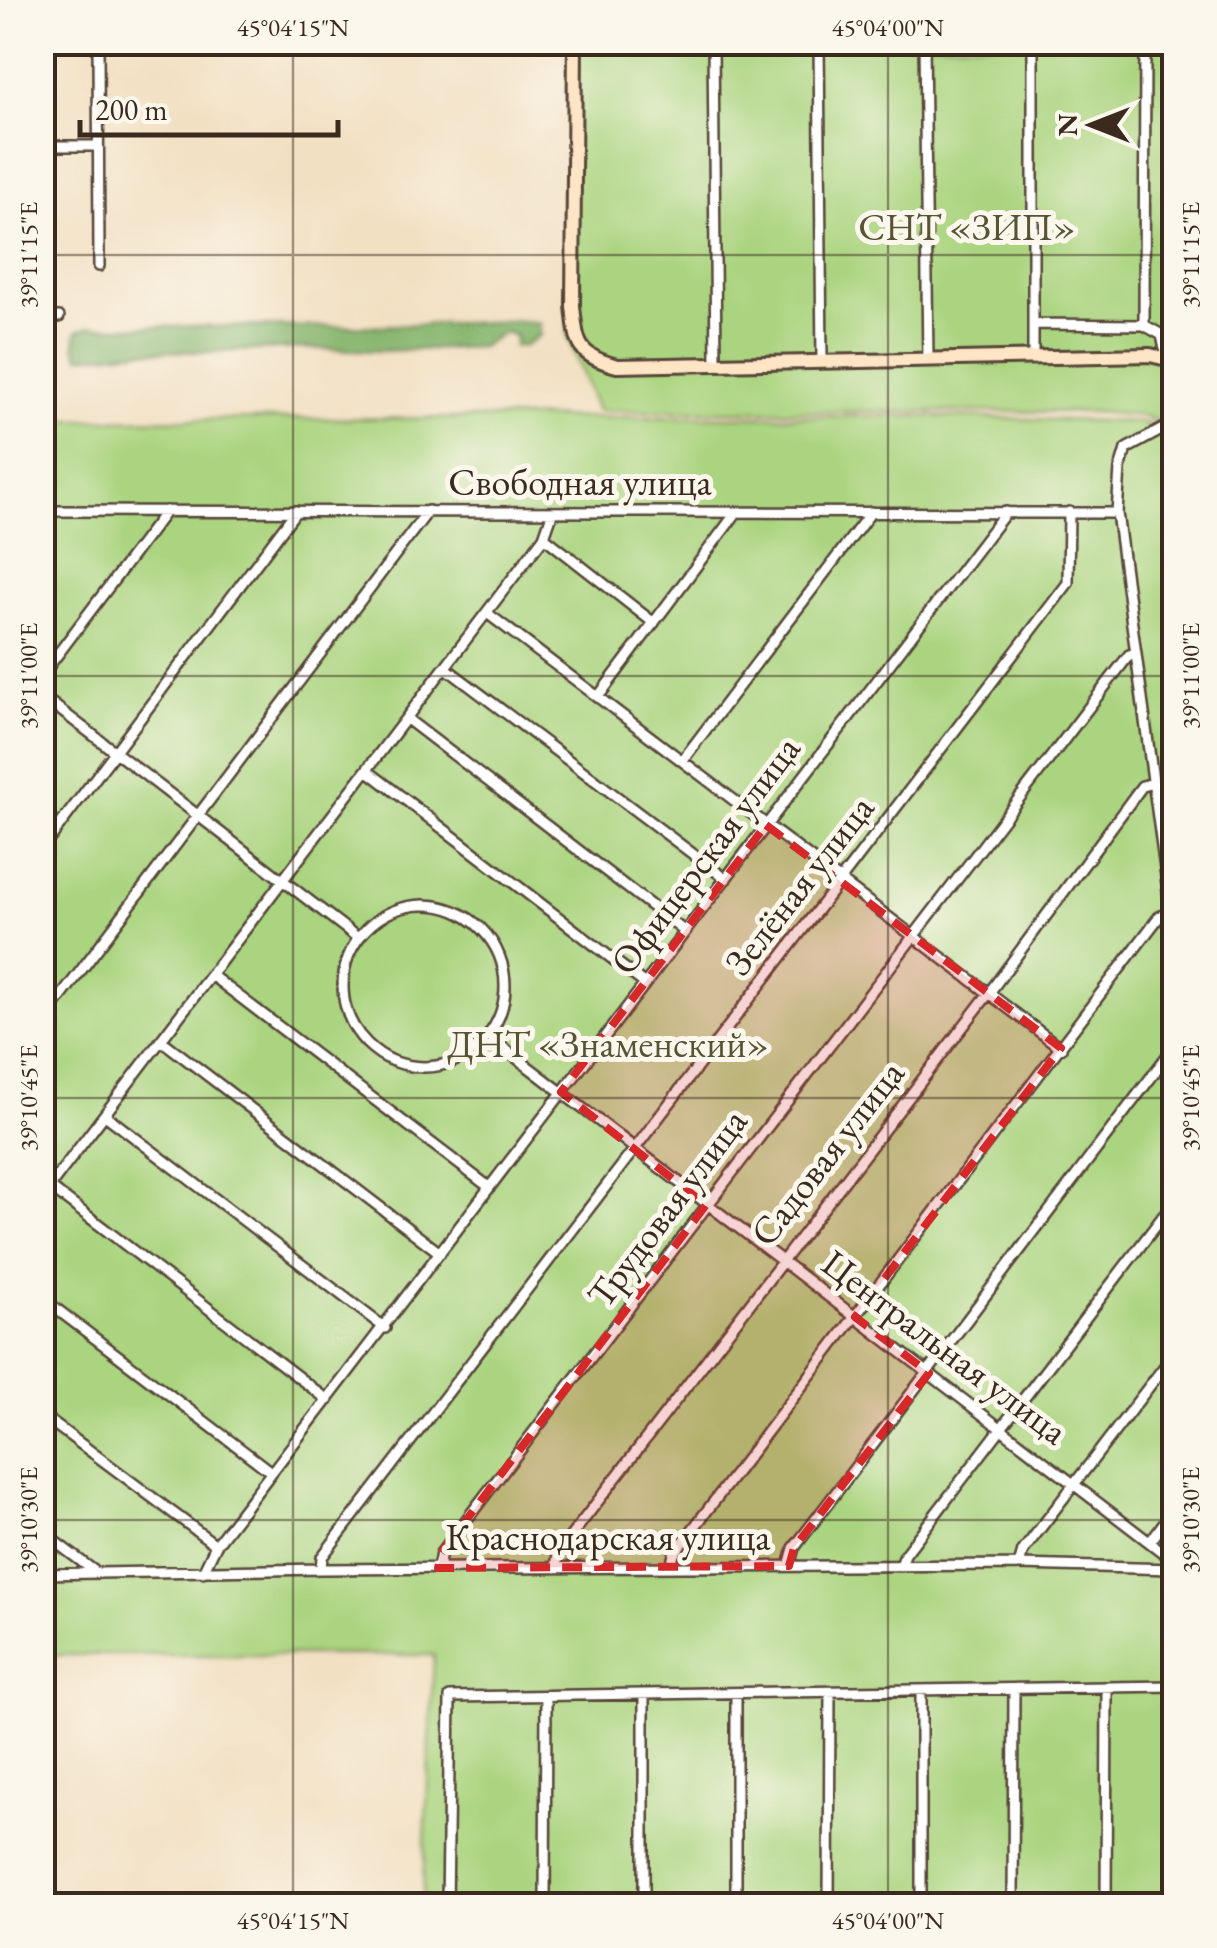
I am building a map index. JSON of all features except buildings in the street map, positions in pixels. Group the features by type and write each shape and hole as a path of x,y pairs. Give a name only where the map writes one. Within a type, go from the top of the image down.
{"street":[{"path":"98,42 98,266"},
{"path":"574,42 573,306 576,342 591,359 617,366 1150,355 1172,362"},
{"path":"714,42 716,363"},
{"path":"819,42 822,362"},
{"path":"924,42 928,360"},
{"path":"1032,358 1034,42"},
{"path":"1144,324 1146,42"},
{"path":"42,146 96,146"},
{"path":"42,317 59,317"},
{"path":"1033,324 1144,324 1162,335 1172,362"},
{"path":"1174,422 1126,449 1120,469 1117,513 1174,936"},
{"name":"Свободная улица","path":"42,511 1117,513"},
{"path":"42,674 166,511"},
{"path":"42,849 296,511"},
{"path":"42,1022 428,512"},
{"path":"682,761 871,512"},
{"name":"Офицерская улица","path":"203,1572 216,1545 271,1472 1006,512"},
{"name":"Зелёная улица","path":"321,1569 322,1557 1068,584 1069,512"},
{"path":"598,696 736,513"},
{"path":"328,1400 46,1184 105,1114 368,772 544,536 552,514"},
{"path":"544,536 654,623"},
{"path":"487,613 1061,1048"},
{"name":"Трудовая улица","path":"438,1568 441,1552 1129,655 1136,654"},
{"path":"446,668 726,879"},
{"path":"42,696 358,938"},
{"path":"407,719 684,931"},
{"path":"368,772 644,984"},
{"name":"Садовая улица","path":"556,1568 558,1553 990,993 1142,786 1154,783"},
{"path":"427,904 451,909 472,920 495,948 505,983 502,1007 488,1036 462,1058 437,1066 411,1066 386,1058 358,1032 343,996 344,970 358,938 381,916 403,907 427,904"},
{"path":"671,1567 674,1554 1159,918 1172,912"},
{"path":"210,975 490,1187"},
{"name":"Центральная улица","path":"488,1036 1174,1561"},
{"path":"161,1040 440,1252"},
{"path":"789,1566 794,1548 1174,1047"},
{"path":"105,1114 385,1328"},
{"path":"901,1566 905,1554 1174,1202"},
{"path":"42,1298 271,1472"},
{"path":"1019,1565 1023,1551 1174,1354"},
{"path":"42,1414 216,1545"},
{"path":"1150,1542 1174,1508"},
{"path":"42,1532 96,1573"},
{"name":"Краснодарская улица","path":"42,1574 789,1566 1174,1569"},
{"path":"447,1906 450,1697 1174,1686"},
{"path":"1106,1906 1107,1688"},
{"path":"1014,1689 1014,1906"},
{"path":"920,1906 921,1690"},
{"path":"829,1906 830,1692"},
{"path":"736,1694 736,1906"},
{"path":"644,1695 644,1906"},
{"path":"546,1696 546,1906"}],"highlighted area":[{"path":"766,825 1061,1048 855,1317 929,1373 794,1548 789,1566 438,1568 441,1553 706,1205 561,1092"}],"green space":[{"name":"СНТ «ЗИП»","path":"569,43 1174,43 1174,428 1143,416 1095,412 597,411 568,337"},
{"path":"539,323 540,335 524,346 514,346 516,336 505,332 480,347 382,351 141,351 80,357 75,346 77,331 90,327 376,326"},
{"name":"ДНТ «Знаменский»","path":"914,416 1140,422 1174,433 1174,1905 422,1905 434,1655 43,1655 43,420"}]}
